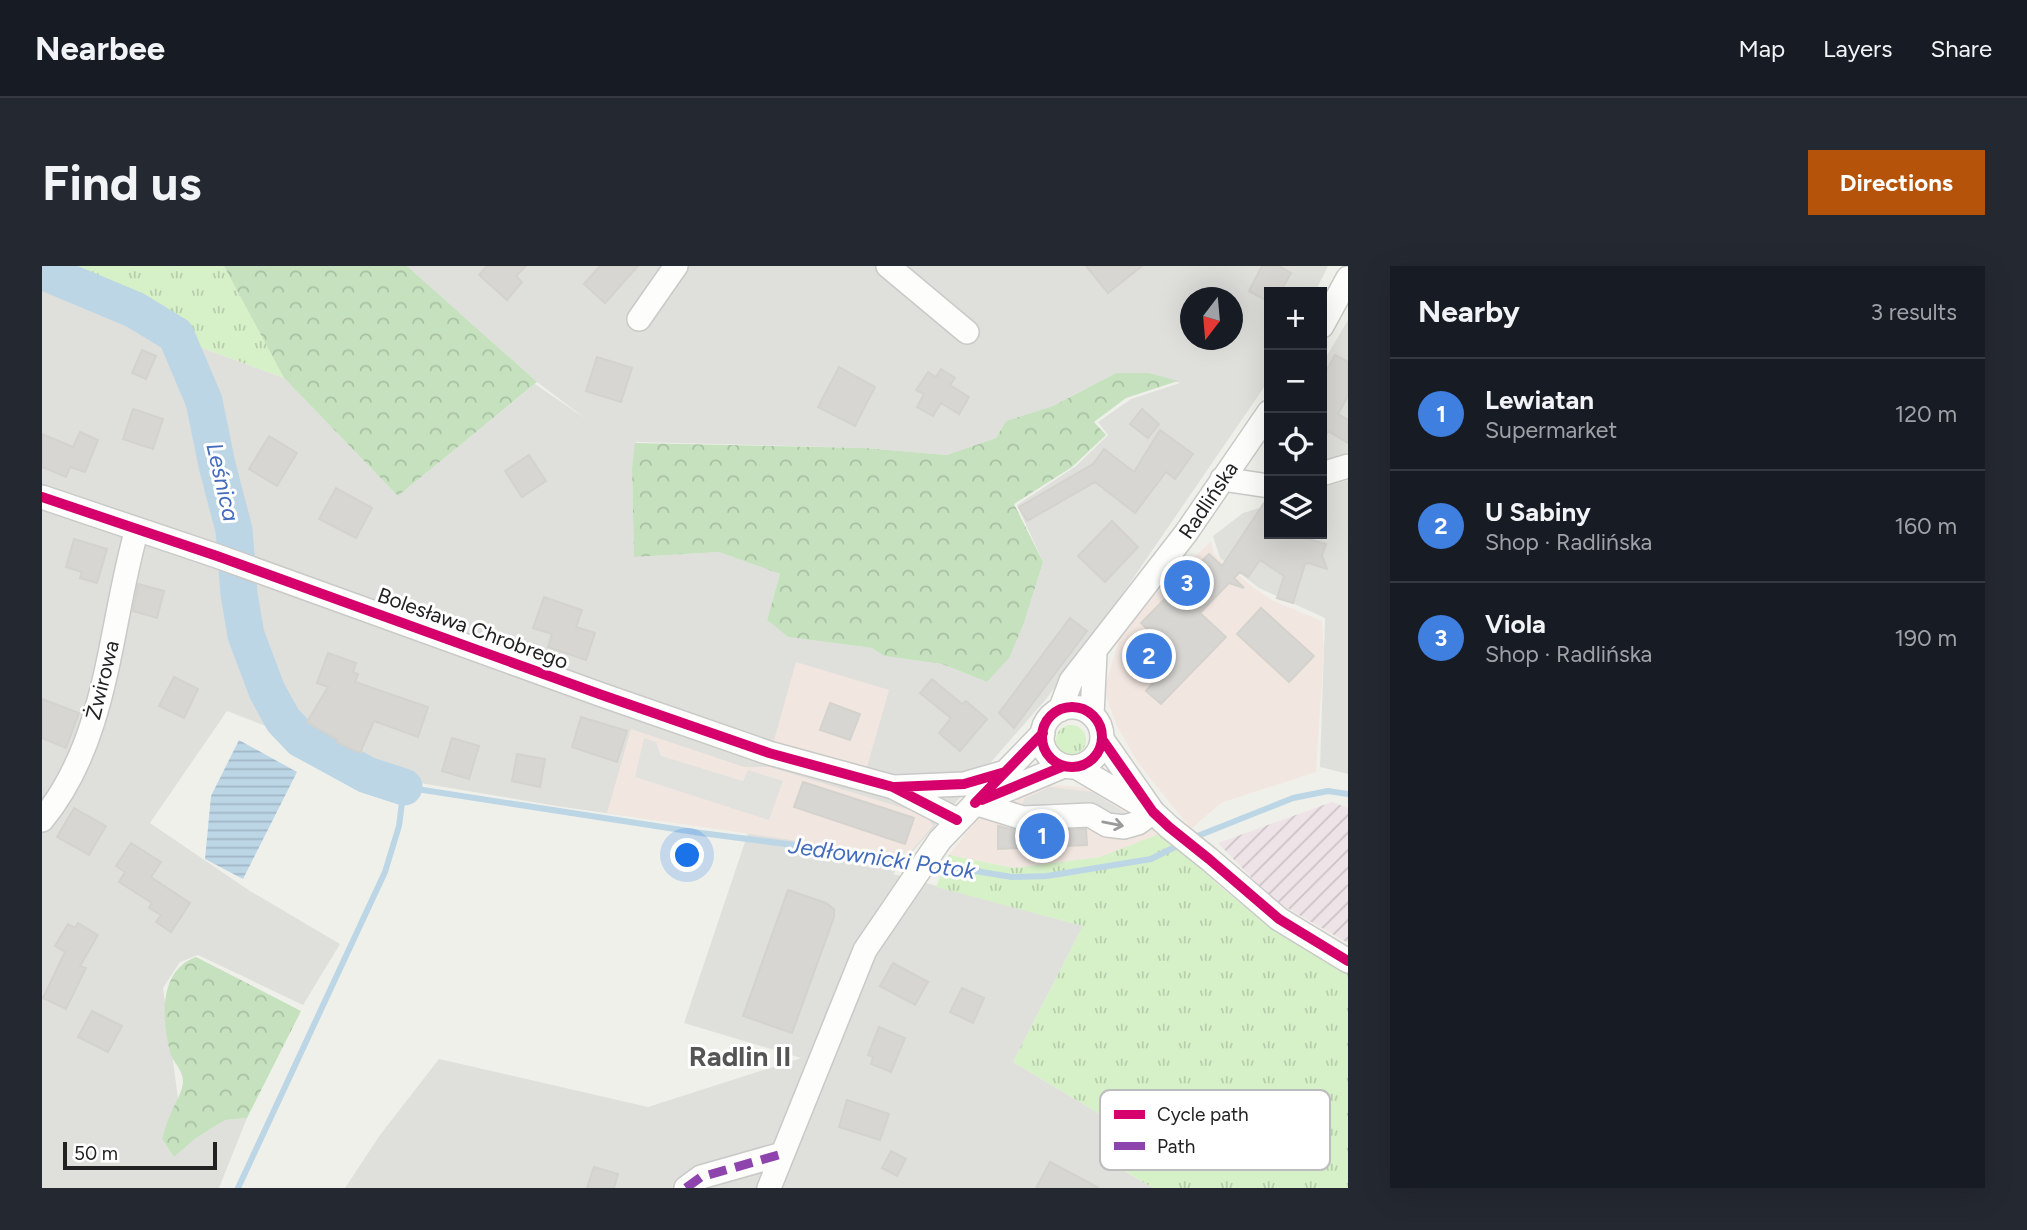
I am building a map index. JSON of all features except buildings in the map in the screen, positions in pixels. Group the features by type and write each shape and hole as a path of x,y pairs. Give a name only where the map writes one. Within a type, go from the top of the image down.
{"street":[{"path":"639,319 676,266"},
{"path":"888,266 967,332"},
{"path":"1327,317 1348,278"},
{"name":"Radlińska","path":"1060,710 1071,681 1186,533 1268,413"},
{"path":"1327,472 1348,466"},
{"path":"1222,479 1264,485"},
{"name":"Bolesława Chrobrego","path":"42,497 217,556 769,753 893,787 957,820"},
{"name":"Żwirowa","path":"42,820 77,766 100,698 137,529"},
{"path":"975,803 1091,760 1100,747 1102,738 1101,730 1092,715 1095,653"},
{"path":"769,1188 864,950 905,888 957,820 1042,733 1052,716 1060,710 1077,708 1092,715"},
{"path":"1042,733 1045,750 1050,757 1161,820 1279,919 1348,961"},
{"path":"1102,738 1161,820"},
{"name":"Bolesława Chrobrego","path":"893,787 964,784 1005,772"},
{"path":"975,803 1023,818 1090,816 1107,825 1124,827 1138,822 1161,820"},
{"path":"685,1188 701,1177 782,1154"}],"shaded area":[{"path":"407,266 1328,266 1318,287 1264,287 1264,387 1110,612 1047,698 893,874 1083,926 1013,1062 1100,1114 1100,1170 1127,1170 1126,1172 1153,1188 345,1188 380,1135 439,1059 648,1107 801,1058 684,1023 748,833 563,807 408,781 227,711 150,823 250,891 340,944 303,1005 198,955 180,962 163,988 178,1098 162,1139 174,1157 196,1138 225,1120 247,1118 219,1188 42,1188 42,289 284,378 398,496 535,384 586,419 537,382","holes":["1116,373 1149,373 1180,383 1131,399 1098,422 1108,435 1076,466 1017,505 1043,562 1024,623 1009,657 987,682 942,664 884,656 872,648 788,637 767,620 780,574 719,552 634,557 632,468 636,442 864,448 947,455 996,438 1006,421 1053,406"]},
{"path":"1348,320 1348,452 1327,459 1327,413 1327,356"},
{"path":"1348,480 1348,774 1320,767 1325,618 1259,588 1220,558 1213,536 1243,513 1264,507 1264,539 1327,539 1327,486"},
{"path":"1211,541 1214,554 1254,588 1274,601 1322,621 1324,652 1316,772 1221,803 1191,829 1138,763 1117,726 1104,691 1119,639 1154,596"},
{"path":"796,662 889,690 867,767 773,744"},
{"path":"631,729 744,767 770,767 926,815 933,826 906,857 607,813"},
{"path":"644,738 656,742 661,756 743,781 748,770 783,781 769,820 635,777"},
{"path":"1044,786 1090,788 1162,833 1100,857 1014,868 949,855 974,823 1002,802"},
{"path":"1050,787 1092,792 1129,815 1121,821 1083,803 1049,803 1022,809 1024,799"},
{"path":"1332,802 1348,808 1348,943 1273,900 1218,843"}],"green space":[{"path":"42,266 224,266 284,378 42,289"},
{"path":"224,266 407,266 537,382 398,496 284,378"},
{"path":"1116,373 1149,373 1178,381 1126,398 1094,422 1106,435 1072,467 1014,504 1043,562 1024,623 1009,658 987,682 942,664 884,656 872,648 788,637 767,620 780,574 719,552 634,557 632,468 635,443 864,448 947,455 996,438 1006,421 1053,406"},
{"path":"1071,725 1077,726 1085,734 1085,746 1077,754 1071,755 1065,754 1057,746 1056,740 1057,734 1065,726"},
{"path":"1162,833 1257,916 1348,971 1348,1188 1153,1188 1126,1172 1330,1170 1330,1090 1100,1090 1100,1114 1013,1062 1083,926 936,887 949,855 1014,868 1100,857"},
{"path":"196,957 301,1011 247,1118 225,1120 196,1138 174,1157 162,1139 183,1082 171,1056 167,1039 166,997 175,973"}],"water":[{"path":"239,740 297,772 243,879 205,859 211,796"}],"waterway":[{"name":"Leśnica","path":"42,271 135,310 176,335 204,401 234,530 239,594 246,635 267,691 283,720 301,739 367,775 404,787"},
{"name":"Jedłownicki Potok","path":"238,1188 385,872 399,826 404,787 701,833 918,861"},
{"name":"Jedłownicki Potok","path":"1190,839 1293,798 1328,791 1348,794"},
{"name":"Jedłownicki Potok","path":"932,864 1012,877 1047,876 1151,859 1181,844"}],"marked path":[{"path":"686,1188 701,1177 782,1154"}],"cycle path":[{"path":"42,497 217,556 769,753 893,787 957,820"},
{"path":"1072,707 1093,716 1102,737 1093,758 1072,767 1051,758 1042,737 1051,716 1072,707"},
{"path":"975,803 1043,733"},
{"path":"1102,739 1153,812 1169,827 1279,919 1348,961"},
{"path":"982,800 1064,766"},
{"path":"895,787 964,784 1005,772"}],"place":[{"name":"Viola","path":"1187,583"},
{"name":"U Sabiny","path":"1149,656"},
{"name":"Lewiatan","path":"1042,836"}],"district":[{"name":"Radlin II","path":"740,1056"}]}
